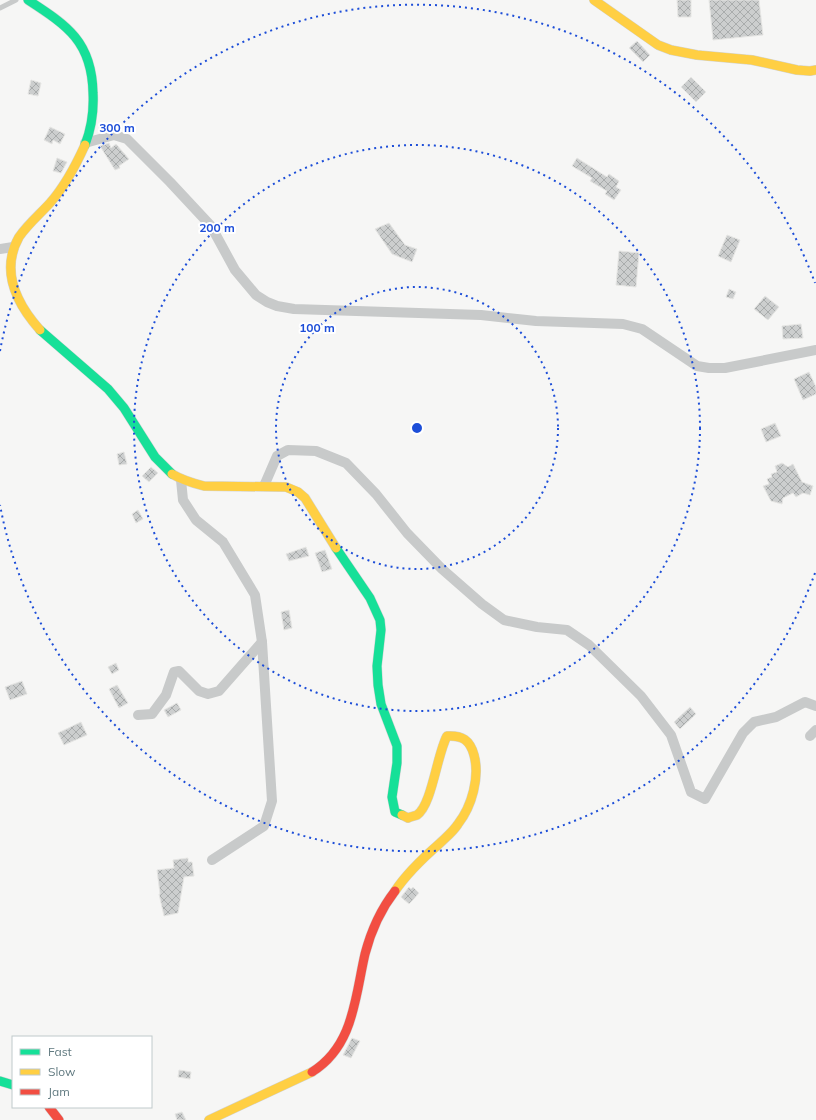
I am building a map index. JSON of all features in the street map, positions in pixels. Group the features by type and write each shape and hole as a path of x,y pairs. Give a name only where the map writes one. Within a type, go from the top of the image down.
{"main road":[{"path":"28,0 62,23 78,40 84,49 90,61 93,103 92,119 85,143 73,169 57,194 22,233 13,247 8,270 10,279 24,309 34,323 52,342 99,380 124,409 149,448 173,474 181,480 202,486 278,486 292,489 305,498 350,569 371,598 380,620 381,638 378,658 378,688 380,700 398,748 397,771 393,794 393,806 395,812 408,818 416,815 422,808 434,778 443,743 447,736 460,736 467,741 474,755 476,767 475,785 468,806 458,824 394,889 382,911 364,957 355,1006 349,1024 342,1040 332,1054 321,1066 312,1072 284,1086 225,1111 209,1120"},
{"path":"594,0 648,38 666,48 709,56 742,57 802,72 816,70"},
{"path":"0,1081 12,1085"},
{"path":"50,1108 58,1120"}],"street":[{"path":"85,143 114,135 127,139 211,226 235,270 256,295 277,306 294,309 481,315 536,321 623,324 642,329 697,366 709,368 725,368 816,350"},
{"path":"0,249 13,247"},
{"path":"264,486 277,456 288,450 316,451 346,463 376,494 407,533 442,569 482,604 504,620 537,627 567,630 589,644 641,696 671,735 691,792 705,799 743,733 754,722 776,717 805,702 816,706"},
{"path":"181,480 183,500 196,520 223,542 255,595 262,642 272,801 264,826 212,860"},
{"path":"138,715 152,714 166,695 174,672 179,671 199,691 208,694 219,690 262,642"}],"lane":[{"path":"0,8 16,0"}],"building":[{"path":"677,0 691,0 691,17 678,17"},
{"path":"709,0 759,0 763,35 713,40"},
{"path":"637,41 650,55 643,62 629,48"},
{"path":"691,77 706,92 696,102 681,87"},
{"path":"31,80 41,83 38,96 28,94"},
{"path":"50,127 65,134 60,144 53,140 52,144 44,140"},
{"path":"109,143 111,148 116,144 129,159 119,166 120,168 115,170 100,146"},
{"path":"57,158 67,162 61,173 53,171"},
{"path":"577,158 607,177 609,174 619,181 616,187 621,190 614,200 605,194 607,191 590,181 592,178 572,166"},
{"path":"389,223 405,245 417,249 412,262 392,254 375,229"},
{"path":"727,235 740,240 731,262 718,256"},
{"path":"619,251 639,253 636,287 616,285"},
{"path":"729,289 736,292 733,299 726,297"},
{"path":"765,296 779,307 768,320 754,309"},
{"path":"801,324 803,338 783,339 782,326"},
{"path":"809,372 816,387 816,394 803,400 794,379"},
{"path":"775,423 781,436 766,442 761,429"},
{"path":"124,452 127,464 119,465 117,454"},
{"path":"782,463 788,467 793,464 802,482 813,486 810,495 803,493 796,497 793,493 783,498 782,504 771,501 763,486 769,484 767,479 772,477 771,474 777,472 775,466"},
{"path":"151,467 158,473 149,482 142,476"},
{"path":"138,510 143,519 136,523 132,514"},
{"path":"306,547 309,556 289,561 286,554"},
{"path":"325,550 332,569 322,572 315,553"},
{"path":"289,610 292,628 284,630 281,612"},
{"path":"116,663 119,670 112,674 108,667"},
{"path":"22,681 27,694 10,700 5,687"},
{"path":"117,685 128,703 119,708 109,689"},
{"path":"177,703 181,710 168,717 164,710"},
{"path":"690,707 696,714 680,729 674,722"},
{"path":"81,722 87,735 64,745 58,733"},
{"path":"188,858 188,862 192,862 194,876 184,877 178,913 164,916 159,894 157,870 174,868 173,860"},
{"path":"409,887 411,889 413,887 419,893 409,904 401,897"},
{"path":"352,1038 360,1041 351,1058 343,1055"},
{"path":"179,1070 191,1072 190,1079 178,1077"},
{"path":"182,1112 186,1120 177,1120 175,1114"}],"traffic: fast":[{"path":"28,0 66,27 83,48 92,75 93,93 91,126 85,145"},
{"path":"40,330 108,389 124,408 155,457 172,474"},
{"path":"336,548 370,598 380,620 381,630 377,666 378,685 381,704 397,746 397,763 392,797 395,812 402,815"},
{"path":"0,1081 12,1085"}],"traffic: slow":[{"path":"594,0 658,45 671,50 697,55 752,60 797,70 816,70"},
{"path":"40,330 24,309 13,286 11,274 13,250 19,237 30,223 61,190 85,145"},
{"path":"172,474 187,481 204,486 286,487 298,492 305,498 336,548"},
{"path":"395,891 416,866 454,830 467,809 474,791 476,773 474,755 468,742 457,736 447,736 443,744 427,801 417,815 408,818 402,815"},
{"path":"209,1120 312,1072"}],"traffic: jam":[{"path":"312,1072 326,1061 337,1049 345,1035 355,1003 370,937 381,913 395,891"},
{"path":"50,1108 59,1120"}]}
